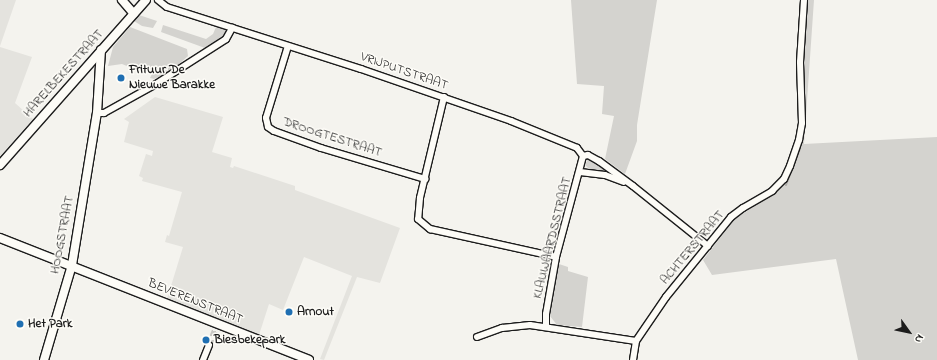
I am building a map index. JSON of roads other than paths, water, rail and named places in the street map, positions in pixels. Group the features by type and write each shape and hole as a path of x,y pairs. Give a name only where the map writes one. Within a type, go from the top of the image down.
{"street":[{"path":"122,0 134,14"},
{"name":"HARELBEKESTRAAT","path":"0,164 146,0"},
{"name":"VRIJPUTSTRAAT","path":"158,0 167,7 444,97 577,148 583,156 588,155 599,161 633,186 708,246"},
{"name":"ACHTERSTRAAT","path":"633,360 636,341 666,297 731,217 779,185 794,157 802,123 800,62 804,0"},
{"path":"97,113 104,113 156,84 226,39 232,28"},
{"name":"DROOGTESTRAAT","path":"288,46 266,118 268,127 274,131 321,148 424,179"},
{"name":"HOOGSTRAAT","path":"44,360 72,265 97,113 101,50"},
{"path":"444,97 417,211 418,219 430,229 556,257"},
{"name":"KLAUWAARDSSTRAAT","path":"546,326 546,314 556,257 580,172 583,156"},
{"name":"VRIJPUTSTRAAT","path":"580,172 605,175 633,186"},
{"name":"BEVERENSTRAAT","path":"0,238 72,265 217,327 310,360"},
{"path":"478,337 512,325 546,326 636,341"},
{"path":"203,360 209,345"}],"waterway":[{"path":"786,185 800,149"}],"tunnel":[{"path":"209,345 215,330"}],"place":[{"name":"Frituur De Nieuwe Barakke","path":"121,78"},
{"name":"Arnout","path":"289,312"},
{"name":"Het Park","path":"20,324"},
{"name":"Biesbekepark","path":"206,340"}]}
